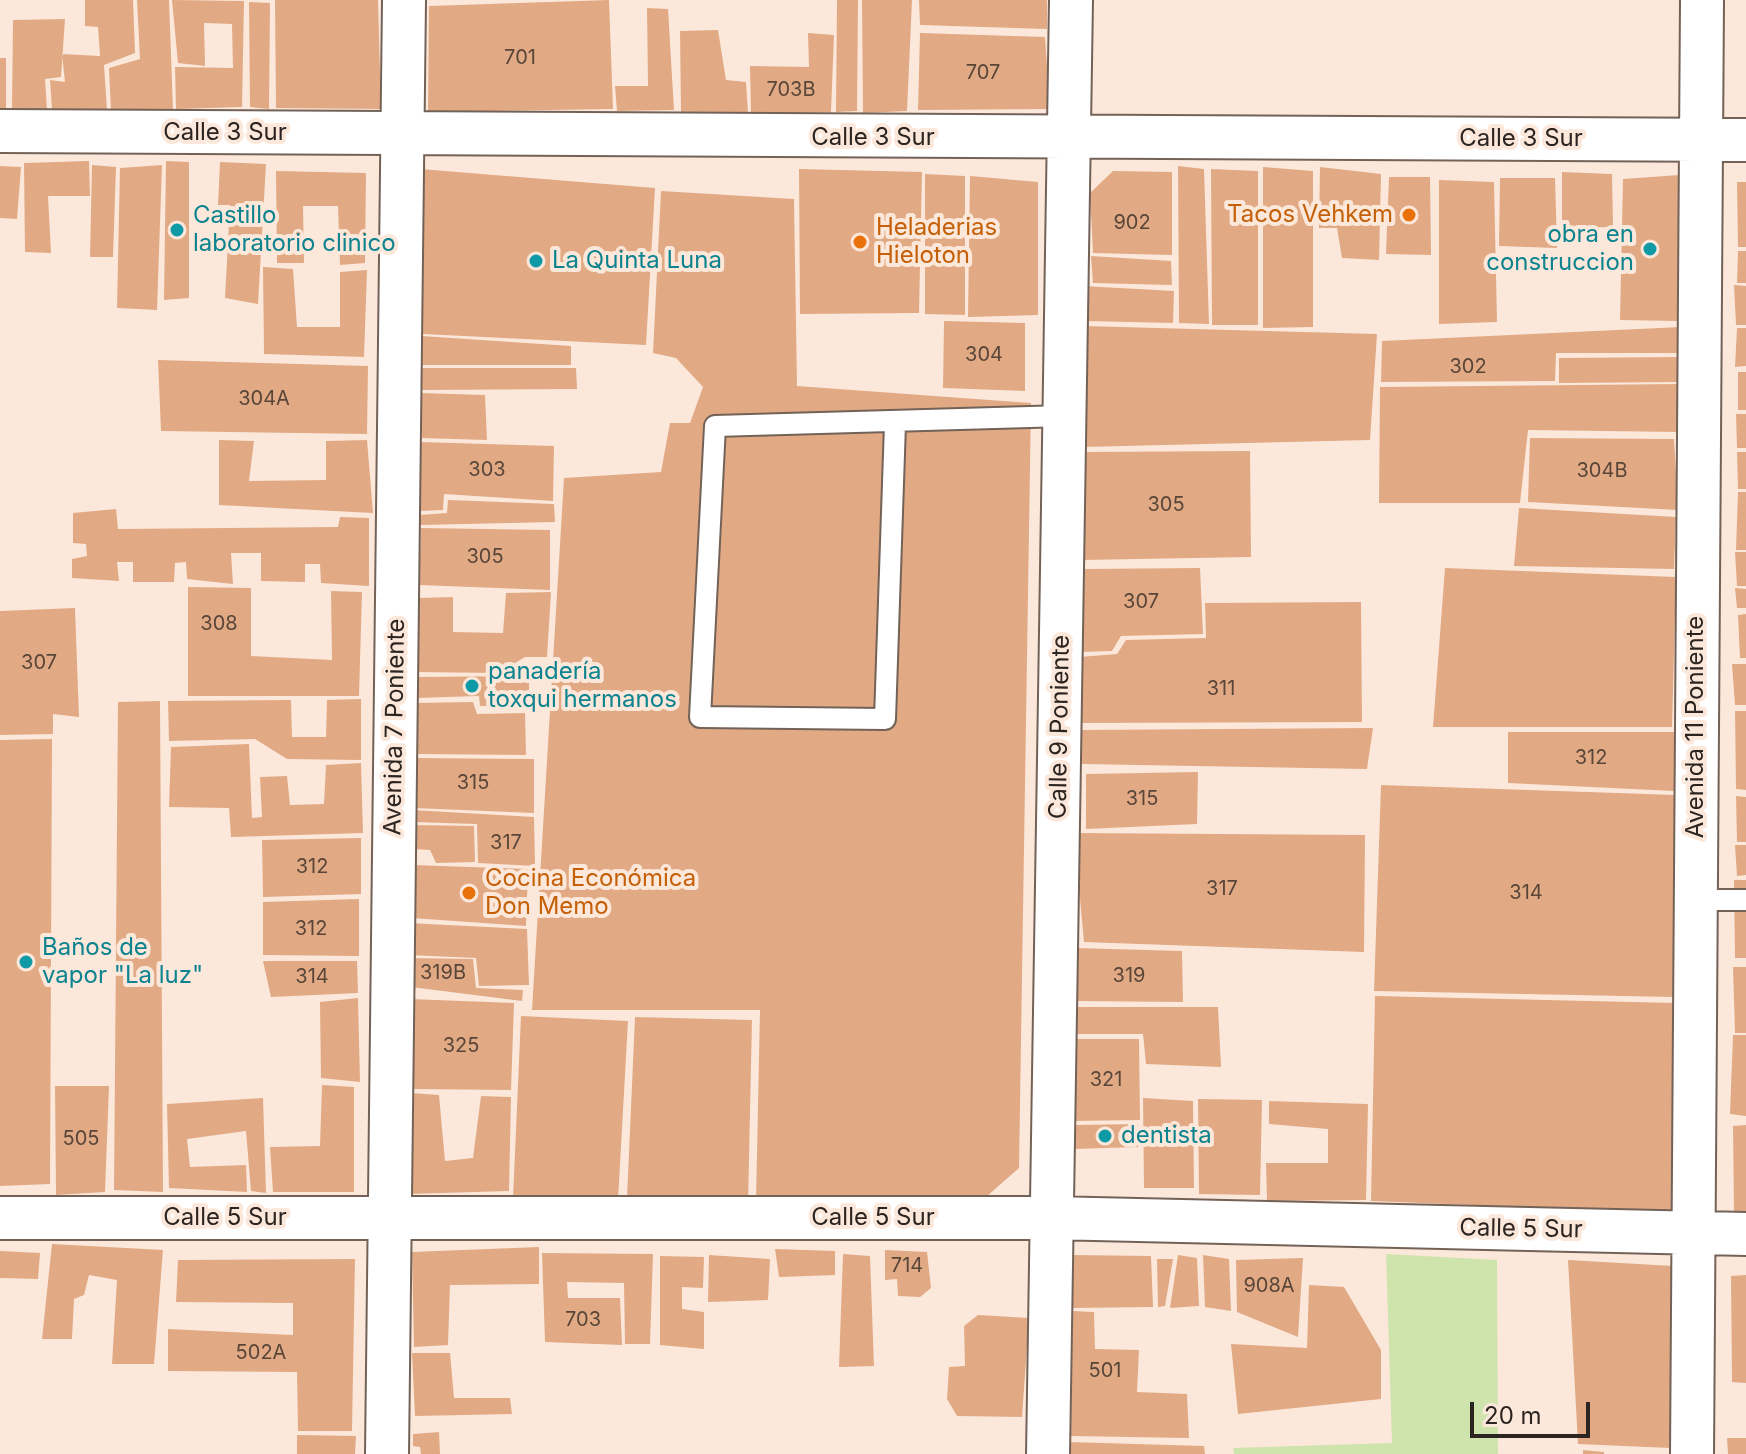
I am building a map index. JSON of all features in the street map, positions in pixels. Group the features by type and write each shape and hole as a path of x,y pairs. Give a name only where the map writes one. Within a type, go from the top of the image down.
{"street":[{"name":"Avenida 7 Poniente","path":"387,1454 404,0"},
{"name":"Calle 9 Poniente","path":"1048,1454 1071,0"},
{"name":"Avenida 11 Poniente","path":"1692,1454 1702,0"},
{"name":"Calle 3 Sur","path":"0,131 1070,139 1746,140"},
{"name":"Calle 5 Sur","path":"0,1218 1051,1218 1746,1234"}],"lane":[{"path":"895,424 885,719 700,717 715,426 895,424 1065,416"},
{"path":"1695,900 1746,900"}],"green space":[{"path":"1386,1254 1497,1260 1498,1454 1234,1454 1233,1448 1392,1443"}],"building":[{"path":"85,0 133,0 135,53 104,65 107,110 52,109 50,80 65,82 62,54 100,56 98,27 85,26"},
{"path":"137,0 169,0 173,110 111,111 109,68 140,59"},
{"path":"172,0 244,1 242,107 176,109 175,67 233,68 232,24 204,23 205,66 178,63"},
{"path":"275,0 378,0 381,109 276,108"},
{"path":"609,0 613,109 428,112 429,6"},
{"path":"837,0 858,0 857,111 836,112"},
{"path":"862,0 912,0 907,111 863,113"},
{"path":"919,0 1047,0 1047,29 920,25"},
{"path":"249,2 270,3 269,109 250,107"},
{"path":"647,8 668,9 674,110 617,111 615,86 648,86"},
{"path":"65,19 61,77 45,79 47,110 12,109 13,20"},
{"path":"718,30 726,80 746,82 748,113 681,112 680,31"},
{"path":"808,33 834,35 831,112 751,114 750,66 809,67"},
{"path":"920,33 1045,37 1050,109 918,110"},
{"path":"0,58 6,58 6,110 0,110"},
{"path":"89,161 90,196 48,196 51,253 25,252 24,163"},
{"name":"Castillo laboratorio clinico","path":"166,161 189,162 189,298 164,300"},
{"path":"220,162 266,164 258,304 225,298 230,205 218,205"},
{"path":"92,165 116,167 113,257 90,257"},
{"path":"162,165 157,310 117,308 120,168"},
{"path":"0,166 21,167 17,219 0,218"},
{"path":"1178,166 1204,169 1209,324 1179,323"},
{"path":"1263,167 1313,171 1313,327 1263,328"},
{"path":"1320,167 1381,174 1379,260 1342,258 1337,228 1319,228"},
{"name":"La Quinta Luna","path":"420,169 655,188 646,345 423,334"},
{"name":"Heladerias Hieloton","path":"799,169 922,172 919,313 800,314"},
{"path":"1211,169 1258,171 1258,325 1212,325"},
{"path":"276,171 366,173 365,263 340,265 338,206 303,206 304,263 277,263"},
{"path":"1113,171 1172,172 1172,255 1093,253 1090,193"},
{"path":"1562,172 1612,174 1613,227 1562,228"},
{"path":"925,174 965,176 965,315 925,314"},
{"name":"obra en construccion","path":"1679,175 1677,321 1620,320 1623,179"},
{"path":"970,176 1038,182 1038,315 968,317"},
{"name":"Tacos Vehkem","path":"1389,177 1430,177 1431,255 1386,254"},
{"path":"1500,178 1555,178 1557,248 1499,246"},
{"path":"1439,180 1494,182 1497,322 1439,324"},
{"path":"1737,182 1746,182 1746,247 1738,247"},
{"path":"661,191 794,199 797,386 1031,403 1019,1168 986,1197 756,1201 760,1010 532,1010 564,478 661,472 670,423 690,423 703,387 676,358 653,353"},
{"path":"1738,251 1746,251 1746,283 1737,283"},
{"path":"1091,256 1171,261 1172,285 1093,283"},
{"path":"263,267 293,269 297,327 340,327 340,272 367,270 364,357 264,354"},
{"path":"1734,285 1746,286 1746,325 1736,325"},
{"path":"1083,286 1174,291 1173,323 1085,321"},
{"path":"944,321 1025,323 1025,391 943,388"},
{"path":"1084,326 1377,334 1370,440 1082,447"},
{"path":"1681,327 1680,353 1556,353 1555,381 1381,382 1382,341"},
{"path":"1737,328 1746,328 1746,366 1735,367"},
{"path":"422,336 571,346 571,365 422,365"},
{"path":"1679,357 1679,382 1559,383 1559,358"},
{"path":"158,360 368,366 367,434 161,431"},
{"path":"421,368 576,368 577,389 421,390"},
{"path":"1738,372 1746,372 1746,410 1738,410"},
{"path":"1680,384 1678,432 1528,430 1520,503 1379,503 1380,387"},
{"path":"421,393 485,395 487,440 422,438"},
{"path":"1736,414 1746,414 1746,448 1737,448"},
{"path":"1530,438 1674,439 1678,510 1528,502"},
{"path":"219,440 254,441 249,481 326,480 326,441 367,440 373,513 219,505"},
{"path":"420,442 554,446 553,501 444,494 443,510 419,511"},
{"path":"1250,451 1251,557 1081,560 1081,452"},
{"path":"1737,452 1746,452 1746,489 1738,489"},
{"path":"1738,492 1746,492 1746,550 1736,550"},
{"path":"448,500 554,504 555,522 419,525 419,515 447,513"},
{"path":"1519,508 1676,517 1674,569 1514,566"},
{"path":"116,509 118,529 338,527 340,517 369,518 369,586 321,583 320,564 305,564 305,582 261,581 261,553 231,553 233,584 187,579 186,562 175,563 174,582 133,582 133,562 117,562 119,581 72,578 72,559 87,556 86,544 73,543 73,513"},
{"path":"421,528 550,530 550,590 419,585"},
{"path":"1735,552 1746,552 1746,586 1737,586"},
{"path":"1200,568 1203,634 1121,636 1112,651 1080,652 1083,569"},
{"path":"1445,568 1676,577 1672,727 1433,727"},
{"path":"188,587 251,588 251,656 332,660 331,591 362,592 359,696 188,696"},
{"path":"1735,588 1746,589 1746,608 1737,608"},
{"path":"551,592 547,657 525,657 499,673 415,672 417,598 453,597 453,632 503,633 506,593"},
{"path":"1361,602 1362,722 1081,723 1079,657 1117,654 1126,640 1206,638 1205,603"},
{"path":"75,608 79,717 53,714 53,734 0,735 0,611"},
{"path":"1746,614 1746,658 1740,658 1738,615"},
{"path":"1732,664 1746,664 1746,705 1735,705"},
{"name":"panadería toxqui hermanos","path":"529,676 529,707 480,706 479,696 416,698 415,677"},
{"path":"361,699 361,760 287,759 255,739 169,741 168,701 291,700 292,737 326,737 327,700"},
{"path":"160,701 163,1192 114,1190 118,702"},
{"path":"473,702 477,714 525,713 526,755 416,754 416,703"},
{"path":"1735,711 1746,711 1746,790 1736,789"},
{"path":"1373,728 1367,769 1082,764 1081,730"},
{"path":"1508,732 1674,732 1674,791 1508,783"},
{"name":"Baños de vapor \"La luz\"","path":"52,739 50,1184 0,1186 0,740"},
{"path":"249,744 252,818 262,817 260,777 287,776 290,805 324,804 326,765 361,763 363,833 231,837 229,808 169,807 171,747"},
{"path":"413,758 534,759 534,813 413,808"},
{"path":"1198,772 1197,824 1086,829 1086,774"},
{"path":"1381,785 1676,795 1673,997 1374,991"},
{"path":"1736,796 1746,797 1746,842 1737,842"},
{"path":"412,810 534,817 535,866 478,863 477,824 412,822"},
{"path":"412,825 474,826 475,862 436,863 430,850 412,849"},
{"path":"1074,833 1365,835 1364,952 1084,942"},
{"path":"361,838 361,894 263,897 262,840"},
{"path":"1735,845 1746,845 1746,875 1737,876"},
{"name":"Cocina Económica Don Memo","path":"412,865 528,869 526,926 412,918"},
{"path":"1734,880 1746,880 1746,958 1735,958"},
{"path":"359,899 359,956 263,955 263,902"},
{"path":"408,923 527,929 529,985 479,986 476,958 409,955"},
{"path":"1075,948 1182,951 1183,1002 1075,1001"},
{"path":"409,958 473,959 476,988 523,990 522,1001 411,987"},
{"path":"263,961 357,961 358,993 271,997"},
{"path":"1733,967 1746,967 1746,1033 1735,1033"},
{"path":"1375,996 1675,1003 1675,1213 1371,1201"},
{"path":"358,998 360,1082 321,1078 320,1002"},
{"path":"410,999 514,1003 511,1090 411,1089"},
{"path":"1074,1007 1218,1007 1221,1067 1146,1064 1143,1034 1075,1034"},
{"path":"521,1016 628,1021 618,1200 513,1198"},
{"path":"635,1017 752,1020 748,1205 627,1198"},
{"path":"1733,1035 1746,1035 1746,1116 1730,1114"},
{"path":"1074,1039 1139,1039 1140,1120 1072,1121"},
{"path":"322,1085 354,1087 354,1192 273,1192 270,1147 320,1146"},
{"path":"55,1086 109,1086 105,1192 56,1195"},
{"path":"411,1093 439,1095 445,1161 473,1158 481,1096 511,1097 509,1191 407,1194"},
{"path":"263,1098 266,1193 251,1191 246,1131 187,1139 190,1167 246,1165 247,1192 169,1188 167,1104"},
{"path":"1143,1098 1193,1101 1194,1188 1144,1188"},
{"path":"1198,1099 1262,1100 1260,1195 1199,1194"},
{"path":"1269,1101 1368,1104 1366,1200 1267,1201 1266,1163 1328,1163 1328,1129 1269,1124"},
{"name":"dentista","path":"1138,1124 1138,1147 1073,1149 1072,1125"},
{"path":"1746,1125 1746,1213 1734,1213 1733,1126"},
{"path":"52,1244 163,1250 154,1364 112,1364 117,1280 89,1275 84,1295 74,1299 72,1339 42,1339"},
{"path":"539,1247 539,1284 450,1285 448,1345 414,1347 412,1252"},
{"path":"775,1249 835,1251 835,1275 779,1277"},
{"path":"885,1250 927,1252 931,1288 920,1297 898,1296 897,1279 885,1280"},
{"path":"0,1251 40,1253 38,1279 0,1278"},
{"path":"542,1253 653,1254 650,1344 625,1344 624,1283 567,1282 568,1298 620,1298 622,1345 545,1342"},
{"path":"843,1254 870,1256 874,1366 839,1367"},
{"path":"709,1255 770,1259 768,1300 708,1302"},
{"path":"1072,1255 1151,1256 1153,1307 1072,1308"},
{"path":"1178,1255 1197,1258 1199,1306 1170,1308"},
{"path":"1203,1255 1229,1259 1231,1311 1205,1307"},
{"path":"660,1256 704,1257 703,1288 682,1287 682,1309 704,1312 704,1349 660,1345"},
{"path":"1303,1258 1298,1337 1237,1312 1236,1260"},
{"path":"355,1259 352,1431 298,1431 297,1372 168,1371 168,1329 293,1335 293,1303 176,1302 178,1260"},
{"path":"1157,1259 1173,1259 1165,1306 1158,1307"},
{"path":"1568,1260 1673,1266 1670,1448 1578,1444"},
{"path":"1746,1275 1746,1383 1732,1382 1731,1276"},
{"path":"1309,1285 1344,1287 1381,1350 1381,1399 1238,1414 1231,1344 1307,1348"},
{"path":"1072,1311 1094,1312 1095,1349 1139,1350 1137,1392 1187,1394 1189,1438 1071,1436"},
{"path":"978,1315 1029,1318 1022,1417 957,1416 947,1399 949,1367 965,1366 964,1326"},
{"path":"412,1353 450,1353 454,1398 510,1398 512,1414 415,1416"},
{"path":"439,1432 440,1454 421,1454 420,1447 413,1446 413,1434"},
{"path":"297,1435 356,1436 355,1454 297,1454"},
{"path":"1727,1438 1746,1438 1746,1454 1728,1454"},
{"path":"1068,1442 1204,1446 1205,1454 1069,1454"},
{"path":"1583,1450 1604,1452 1604,1454 1583,1454"}],"place":[{"name":"Tacos Vehkem","path":"1409,215"},
{"name":"Castillo laboratorio clinico","path":"177,230"},
{"name":"Heladerias Hieloton","path":"860,242"},
{"name":"obra en construccion","path":"1650,249"},
{"name":"La Quinta Luna","path":"536,261"},
{"name":"panadería toxqui hermanos","path":"472,686"},
{"name":"Cocina Económica Don Memo","path":"469,893"},
{"name":"Baños de vapor \"La luz\"","path":"26,962"},
{"name":"dentista","path":"1105,1136"}]}
